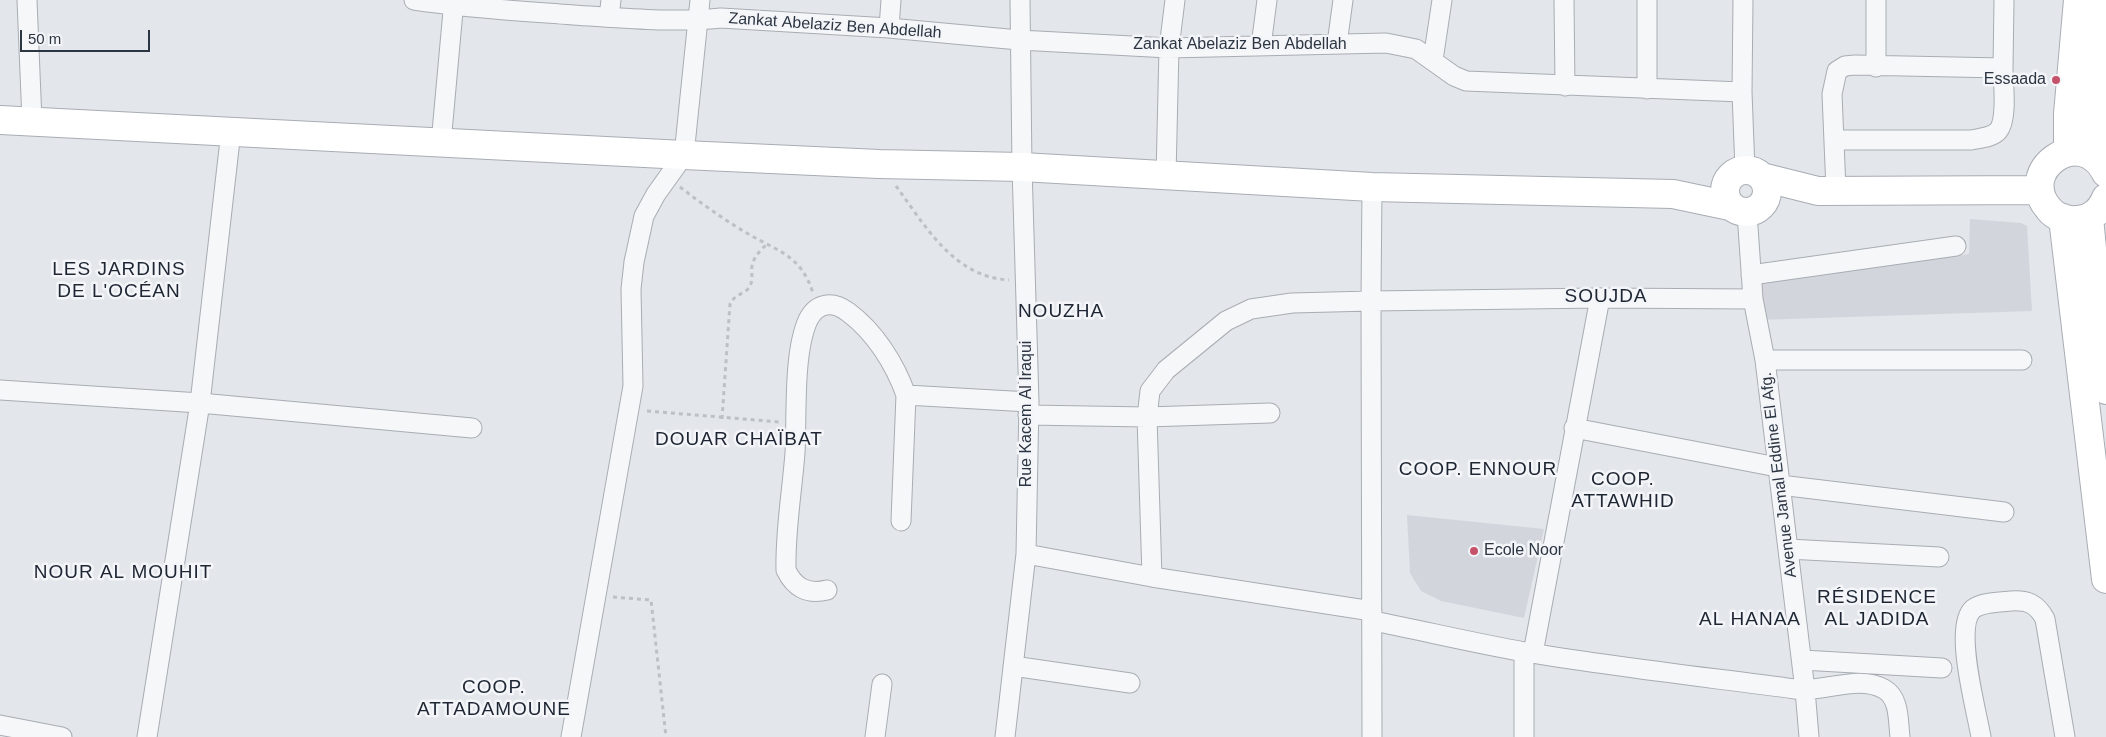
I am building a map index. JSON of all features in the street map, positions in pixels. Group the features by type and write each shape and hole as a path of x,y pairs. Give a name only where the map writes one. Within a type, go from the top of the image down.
{"street":[{"path":"27,0 32,122"},
{"name":"Zankat Abelaziz Ben Abdellah","path":"414,0 610,9 698,21 721,18 888,28 1019,40 1169,48 1386,43 1404,45 1416,49 1454,76 1466,81 1742,92"},
{"path":"571,737 598,596 633,386 631,289 634,262 644,216 656,194 684,155 700,0"},
{"path":"888,28 891,0"},
{"name":"Rue Kacem Al Iraqui","path":"1005,737 1026,554 1028,408 1019,40 1020,0"},
{"path":"1166,176 1169,48 1175,0"},
{"path":"1261,46 1267,0"},
{"path":"1337,44 1342,0"},
{"path":"1433,60 1442,0"},
{"path":"1564,0 1565,86"},
{"path":"1647,0 1647,89"},
{"path":"1743,0 1742,92 1745,175 1725,195 1747,208"},
{"path":"1876,0 1876,67"},
{"path":"1835,140 1972,140 1987,137 1998,131 2003,120 2004,0"},
{"path":"2068,152 2068,114 2078,0"},
{"path":"2101,0 2092,112 2101,166"},
{"path":"441,143 454,3"},
{"path":"1827,190 1835,140 1832,94 1837,71 1845,66 1855,65 1876,67 2003,68"},
{"path":"0,120 879,164 1022,167 1372,187 1673,194 1747,208 1827,190"},
{"path":"147,737 200,403 231,132"},
{"path":"2086,212 2052,213 2046,206 2040,190 2044,168 2059,155 2068,152 2078,152 2101,166"},
{"path":"1745,175 1767,188 1747,208"},
{"path":"1673,194 1745,175 1827,190 2040,190"},
{"path":"1372,187 1372,737"},
{"name":"Avenue Jamal Eddine El Afg.","path":"1747,208 1753,299 1765,360 1802,660 1809,737"},
{"path":"2086,212 2106,390"},
{"path":"2086,212 2106,579"},
{"path":"1751,275 1956,246"},
{"path":"1524,737 1529,652 1600,298"},
{"path":"1152,577 1147,417 1150,391 1166,370 1226,322 1251,309 1292,303 1371,301 1600,298 1753,299"},
{"path":"827,590 807,592 796,586 786,570 803,336 808,319 817,308 827,304 839,305 855,317 885,352 899,374 906,395 901,521"},
{"path":"1765,360 2022,360"},
{"path":"0,390 200,403 472,428"},
{"path":"906,395 1028,408 1147,417 1270,413"},
{"path":"1574,428 1778,476 2004,512"},
{"path":"1788,549 1939,557"},
{"path":"1026,554 1373,616 1529,652 1805,690 1856,684 1872,685 1884,689 1893,696 1897,706 1900,737"},
{"path":"1981,737 1967,661 1966,622 1973,610 1979,607 2022,600 2031,603 2040,610 2045,619 2064,737"},
{"path":"1802,660 1942,668"},
{"path":"1013,666 1130,683"},
{"path":"875,737 882,684"},
{"path":"0,725 62,737"}],"path":[{"path":"879,164 935,238 970,270 989,278 1025,280"},
{"path":"669,178 751,235 781,250 807,276 817,308"},
{"path":"722,419 730,304 734,297 748,289 752,282 752,266 756,257 768,243"},
{"path":"629,410 722,419 796,423"},
{"path":"598,596 651,600 666,737"}],"shaded area":[{"path":"1970,219 2021,223 2027,226 2032,311 1757,320 1752,284 1969,254"},
{"name":"Ecole Noor","path":"1407,515 1544,529 1524,618 1441,601 1421,591 1410,573"}],"place":[{"name":"Essaada","path":"2056,80"},
{"name":"Ecole Noor","path":"1474,551"}],"district":[{"name":"LES JARDINS DE L'OCÉAN","path":"119,281"},
{"name":"SOUJDA","path":"1606,297"},
{"name":"NOUZHA","path":"1061,312"},
{"name":"DOUAR CHAÏBAT","path":"739,440"},
{"name":"COOP. ENNOUR","path":"1478,470"},
{"name":"COOP. ATTAWHID","path":"1623,491"},
{"name":"NOUR AL MOUHIT","path":"123,573"},
{"name":"RÉSIDENCE AL JADIDA","path":"1877,609"},
{"name":"AL HANAA","path":"1750,620"},
{"name":"COOP. ATTADAMOUNE","path":"494,699"}]}
